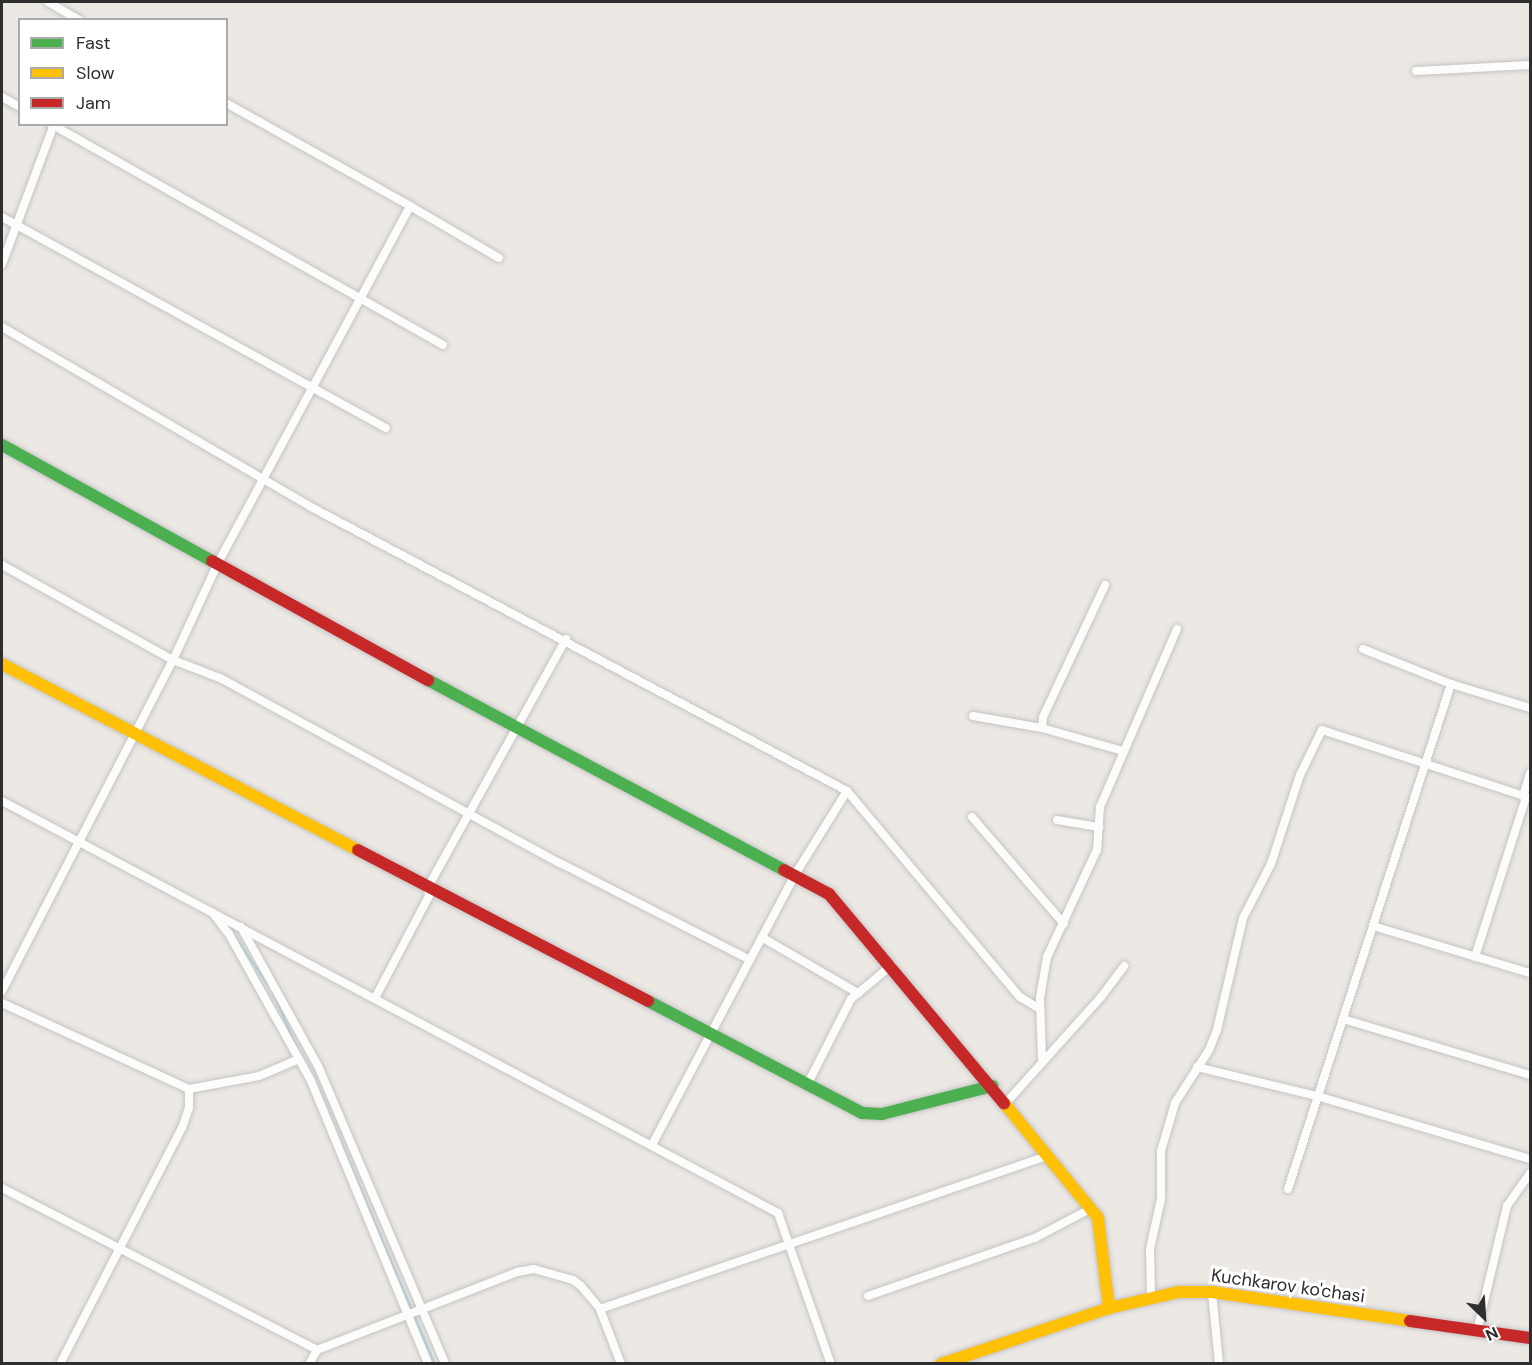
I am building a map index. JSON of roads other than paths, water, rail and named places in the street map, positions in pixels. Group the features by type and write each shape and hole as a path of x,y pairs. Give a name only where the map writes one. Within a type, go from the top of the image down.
{"street":[{"path":"48,2 75,18"},
{"path":"1416,71 1530,65"},
{"path":"2,97 18,106"},
{"path":"228,104 499,258"},
{"path":"2,264 53,126"},
{"path":"55,126 443,345"},
{"path":"2,991 173,660 219,566 219,561 410,206"},
{"path":"2,217 386,428"},
{"path":"2,327 264,479 847,790 1020,997 1040,1009"},
{"path":"2,445 514,727 796,873 834,898 992,1086 1046,1157 1100,1221 1109,1308"},
{"path":"2,565 173,660 220,678 467,814 750,960"},
{"path":"1042,728 1043,717 1105,585"},
{"path":"1042,1058 1040,1009 1047,957 1097,850 1100,807 1177,629"},
{"path":"375,998 429,896 428,887 514,727 566,639"},
{"path":"1363,649 1451,684 1530,708"},
{"path":"2,664 807,1085 871,1115 992,1086"},
{"path":"1288,1189 1451,684"},
{"path":"973,716 1042,728 1123,751"},
{"path":"1151,1296 1150,1249 1161,1199 1161,1151 1174,1103 1217,1030 1243,918 1271,864 1300,775 1322,730 1526,797"},
{"path":"1475,957 1526,797 1530,773"},
{"path":"652,1145 796,873 847,790"},
{"path":"2,801 778,1213 791,1243 831,1364"},
{"path":"972,817 1064,924"},
{"path":"1057,820 1099,826"},
{"path":"211,911 229,934 299,1059 411,1315 428,1364"},
{"path":"1373,926 1530,973"},
{"path":"241,927 319,1068 445,1364"},
{"path":"763,938 858,993"},
{"path":"807,1085 839,1020 858,993 892,965"},
{"path":"1005,1104 1042,1058 1101,997 1124,966"},
{"path":"2,1003 189,1089 260,1076 299,1059"},
{"path":"1342,1018 1530,1075"},
{"path":"1197,1067 1317,1096 1530,1159"},
{"path":"60,1364 182,1128 189,1107 189,1089"},
{"path":"600,1309 1046,1157"},
{"path":"1477,1331 1507,1206 1530,1173"},
{"path":"2,1188 317,1350"},
{"path":"868,1296 1035,1238 1090,1209"},
{"path":"309,1364 317,1350 517,1272 534,1269 573,1280 600,1309 621,1364"},
{"path":"1212,1292 1220,1364"},
{"name":"Kuchkarov ko'chasi","path":"941,1364 1151,1296 1212,1292 1530,1338"}],"waterway":[{"path":"234,935 268,985"},
{"path":"273,993 301,1056"},
{"path":"341,1143 435,1364"}]}
